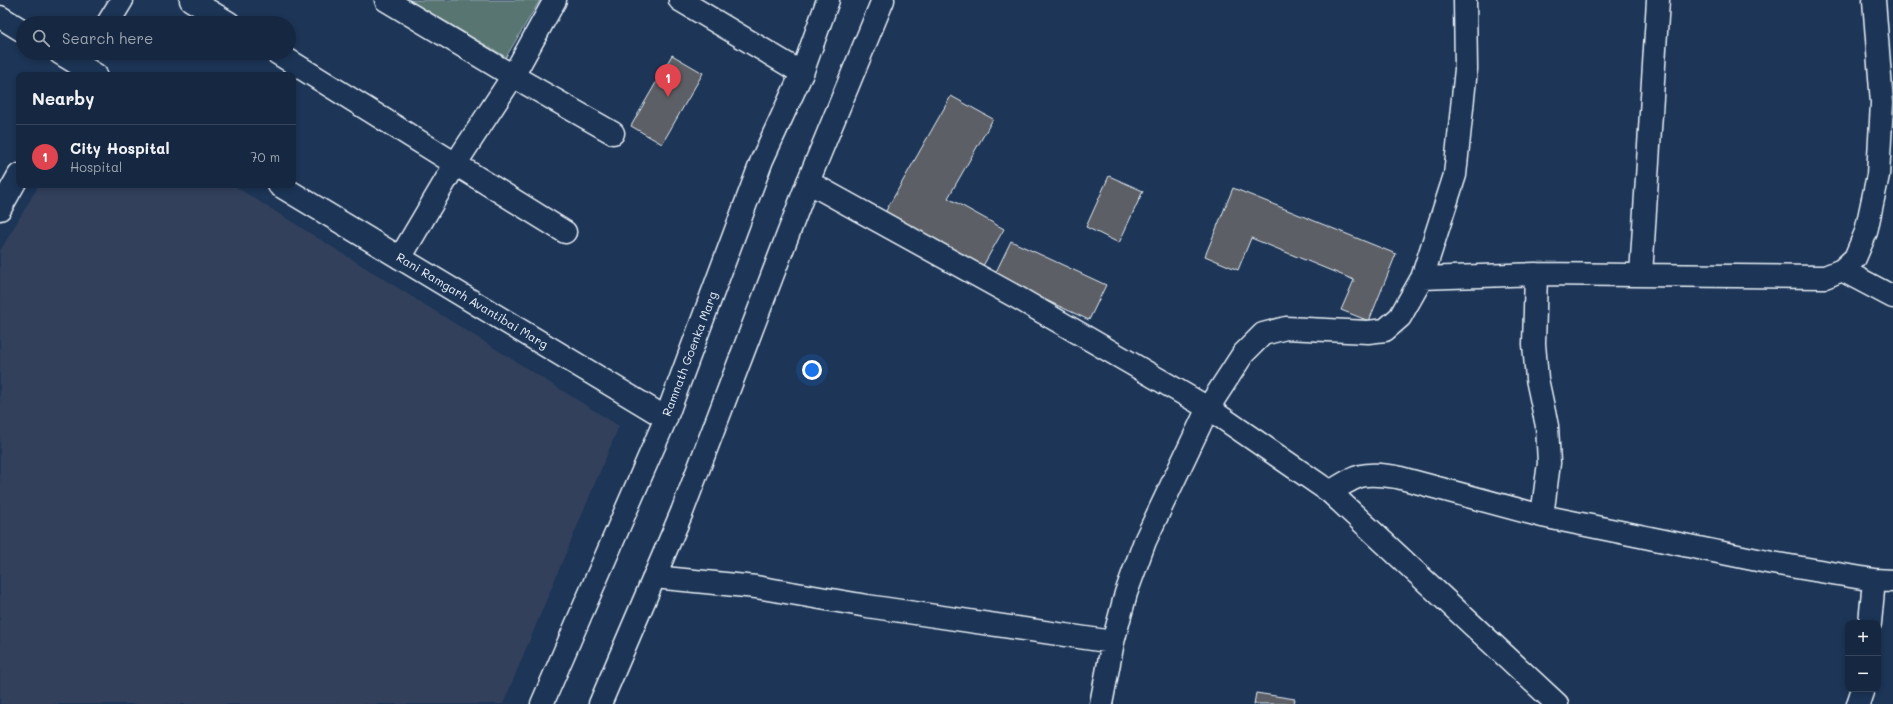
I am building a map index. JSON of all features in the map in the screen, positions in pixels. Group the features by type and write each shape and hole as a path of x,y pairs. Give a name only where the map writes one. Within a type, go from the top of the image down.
{"street":[{"path":"112,16 122,0"},
{"path":"192,0 218,16"},
{"path":"386,0 513,76 613,133"},
{"path":"400,258 456,163 513,76 555,0"},
{"path":"680,0 802,73"},
{"name":"Ramnath Goenka Marg","path":"542,704 666,418 762,160 802,73 828,0"},
{"path":"600,704 682,512 808,182 882,0"},
{"path":"1101,704 1113,642 1126,593 1145,541 1208,408 1243,354 1263,334 1286,328 1368,332 1385,330 1400,317 1422,278 1455,175 1466,69 1465,0"},
{"path":"1641,275 1658,0"},
{"path":"1422,278 1536,274 1825,277 1842,270 1855,258 1866,232 1878,175 1882,103 1874,0"},
{"path":"0,17 16,27"},
{"path":"73,60 86,67"},
{"path":"288,60 565,232"},
{"path":"0,209 16,180"},
{"path":"808,182 1020,299 1208,408 1330,492 1557,704"},
{"name":"Rani Ramgarh Avantibai Marg","path":"284,188 666,418"},
{"path":"1842,270 1893,297"},
{"path":"1536,274 1534,344 1537,379 1547,426 1550,463 1542,516"},
{"path":"1330,492 1355,476 1373,473 1397,477 1542,516 1772,563 1884,580 1871,620"},
{"path":"654,577 756,587 875,607 1113,642"},
{"path":"1858,704 1862,692"}],"shaded area":[{"path":"37,188 238,188 619,426 503,704 0,704 0,251"}],"green space":[{"path":"409,0 540,0 506,57"}],"building":[{"path":"672,55 703,73 662,144 631,126"},
{"path":"951,96 993,119 948,198 1004,229 980,271 883,216"},
{"path":"1109,176 1143,191 1119,243 1086,227"},
{"path":"1233,188 1396,254 1369,321 1341,310 1354,280 1251,238 1238,270 1205,256"},
{"path":"1011,241 1106,285 1089,320 994,276"},
{"path":"1256,693 1295,699 1294,704 1254,704"}],"place":[{"name":"City Hospital","path":"668,97"}]}
